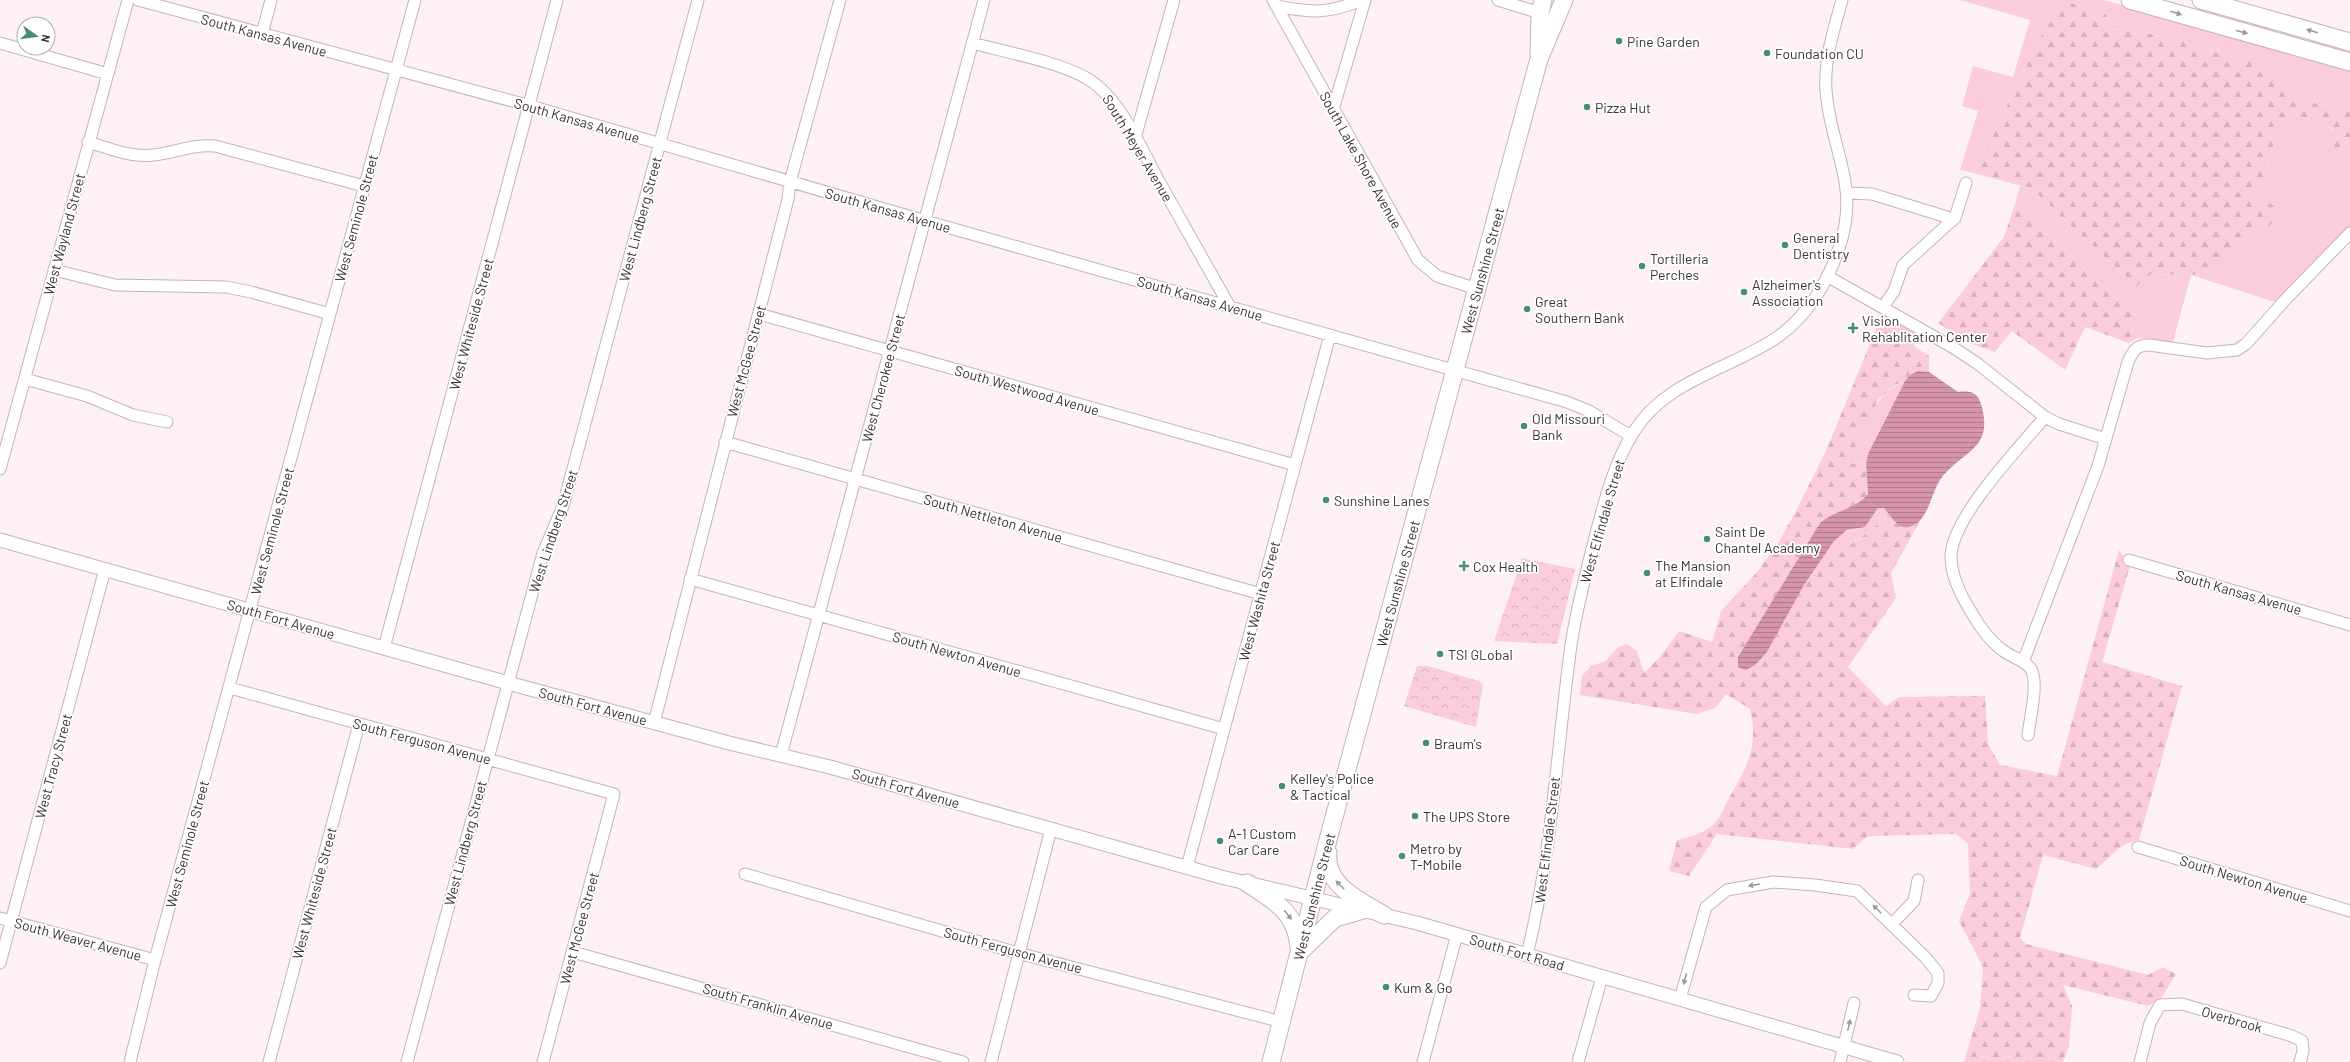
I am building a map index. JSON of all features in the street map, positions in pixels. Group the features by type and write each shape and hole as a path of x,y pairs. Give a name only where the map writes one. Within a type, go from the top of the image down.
{"main road":[{"path":"2130,0 2350,62"},
{"path":"2205,1 2350,42"},
{"name":"West Sunshine Street","path":"1271,1062 1329,836 1539,59 1564,2"},
{"name":"West Sunshine Street","path":"1539,59 1541,6"},
{"path":"1329,836 1326,865 1334,879 1352,896 1384,915"},
{"path":"1247,883 1268,896 1289,915 1298,931 1300,952"},
{"path":"1300,952 1335,918 1363,910"}],"street":[{"name":"West Wayland Street","path":"0,469 88,142 128,0"},
{"name":"South Kansas Avenue","path":"138,0 527,105 790,182 1580,407 1599,416 1631,436"},
{"path":"262,34 271,0"},
{"name":"West Seminole Street","path":"130,1062 155,960 230,688 415,0"},
{"name":"West Whiteside Street","path":"384,648 556,0"},
{"name":"West Lindberg Street","path":"407,1062 543,553 563,506 698,0"},
{"name":"West McGee Street","path":"654,723 788,199 790,182 840,0"},
{"name":"West Cherokee Street","path":"781,755 984,0"},
{"path":"1135,138 1174,0"},
{"path":"1274,3 1319,12 1340,8 1364,0"},
{"path":"1333,110 1364,0"},
{"path":"1498,0 1541,6"},
{"name":"West Elfindale Street","path":"1527,955 1540,889 1575,624 1610,484 1631,436 1654,408 1675,390 1701,375 1755,350 1790,328 1810,305 1827,276 1842,237 1847,193 1843,165 1830,114 1826,90 1828,54 1842,0"},
{"name":"South Lake Shore Avenue","path":"1274,3 1333,110 1422,265 1443,279 1477,289"},
{"path":"0,43 108,74"},
{"name":"South Meyer Avenue","path":"972,43 1063,68 1088,79 1102,90 1114,103 1135,138 1230,307"},
{"path":"88,142 142,155 154,155 194,146 215,146 364,186"},
{"path":"1882,307 1894,291 1903,264 1955,218 1966,183"},
{"path":"1847,193 1872,194 1909,204 1947,217 1948,224"},
{"path":"2023,662 2098,466 2128,362 2136,348 2142,345 2149,345 2207,353 2237,350 2246,344 2285,300 2348,240"},
{"path":"54,270 116,285 200,285 239,289 330,314"},
{"path":"1827,276 1935,336 1978,364 2045,418 2059,424 2106,438"},
{"name":"South Westwood Avenue","path":"759,314 1295,465"},
{"name":"West Washita Street","path":"1187,867 1330,335"},
{"path":"24,379 87,396 133,416 167,422"},
{"path":"2028,735 2034,678 2029,666 2004,652 1981,626 1957,585 1952,569 1951,555 1956,536 1975,502 2045,418"},
{"name":"South Nettleton Avenue","path":"725,442 1261,594"},
{"name":"South Fort Avenue","path":"0,540 508,683 654,723 830,767 1187,867"},
{"name":"South Kansas Avenue","path":"2129,560 2350,625"},
{"name":"West Tracy Street","path":"0,963 105,569"},
{"name":"South Newton Avenue","path":"690,579 1224,729"},
{"name":"South Ferguson Avenue","path":"230,688 614,794"},
{"name":"West Whiteside Street","path":"268,1062 359,724"},
{"name":"West McGee Street","path":"543,1062 614,794"},
{"path":"991,1062 1051,828"},
{"name":"South Newton Avenue","path":"2138,847 2350,911"},
{"name":"South Fort Road","path":"1187,867 1457,934 1844,1047"},
{"name":"South Ferguson Avenue","path":"745,874 1018,953 1282,1022"},
{"path":"1892,924 1914,901 1918,880"},
{"path":"1680,999 1706,907 1727,890 1773,882 1815,885 1858,891 1924,956 1938,974 1938,983 1932,996 1914,995"},
{"name":"South Weaver Avenue","path":"0,918 155,960"},
{"path":"1423,1062 1457,934"},
{"name":"South Franklin Avenue","path":"573,952 962,1062"},
{"path":"1578,1062 1602,977"},
{"path":"1840,1062 1854,1003"},
{"name":"Overbrook","path":"2140,1062 2150,1023 2160,1005 2182,1004 2302,1041 2303,1051 2300,1062"},
{"path":"1844,1047 1897,1062"}],"green space":[{"path":"1960,0 2104,0 2350,67 2350,111 2338,111 2312,102 2280,84 2258,62 2198,49 2182,39 2117,29 2105,14 2056,7 1974,173 1960,170 1978,111 1962,106 1973,66 2013,77 2030,20"},
{"path":"2071,3 2105,14 2117,29 2182,39 2198,49 2258,62 2280,84 2312,102 2338,111 2350,111 2350,137 2339,150 2328,142 2333,129 2323,123 2297,116 2286,123 2270,152 2266,177 2255,198 2267,200 2280,212 2265,232 2254,233 2241,241 2213,271 2191,275 2151,274 2142,280 2137,287 2032,189 1974,173 2056,6"},
{"path":"2297,116 2323,123 2333,130 2339,150 2350,137 2350,229 2278,303 2191,275 2213,271 2241,241 2254,233 2255,198 2266,177 2270,152 2286,122"},
{"path":"2020,186 2032,189 2137,287 2142,280 2151,274 2191,275 2173,342 2137,338 2129,343 2136,316 2015,204"},
{"path":"2015,204 2136,316 2129,343 2085,327 2065,370 2012,331 1995,352 1972,344 1938,323 2004,237"},
{"path":"1883,312 1917,333 1914,346 1929,356 1929,372 1918,371 1910,375 1905,381 1895,385 1878,400 1847,463 1866,464 1868,494 1858,503 1832,515 1820,523 1738,657 1738,667 1767,652 1804,585 1827,551 1836,553 1858,540 1890,514 1896,523 1911,527 1920,521 1891,573 1896,598 1848,667 1886,706 1899,697 1985,696 1988,744 2000,765 2057,776 2119,550 2130,566 2102,662 2182,686 2139,840 2131,842 2120,848 2096,869 2043,855 2020,938 2026,944 2148,975 2163,967 2176,974 2161,999 2148,1006 2063,985 2072,1006 2069,1046 2063,1062 1964,1062 1980,1008 1983,967 1959,921 1970,894 1968,844 1956,834 1868,836 1853,849 1717,834 1689,876 1669,871 1677,840 1698,834 1708,829 1716,822 1746,766 1750,756 1753,734 1750,709 1726,694 1715,708 1697,714 1580,695 1582,676 1591,666 1606,661 1618,647 1627,644 1637,651 1644,673 1660,657 1679,631 1712,642 1721,611 1758,571 1778,543 1795,513 1826,451"},
{"path":"1905,381 1868,454 1866,464 1847,463 1869,416 1876,405 1884,395"},
{"path":"1884,507 1890,514 1858,540 1836,553 1827,551 1839,535 1847,531 1865,527 1878,508"},
{"path":"1522,558 1575,569 1557,644 1494,641"},
{"path":"1417,666 1428,666 1479,681 1483,685 1476,727 1404,706"}],"shaded area":[{"path":"1918,371 1929,372 1958,392 1969,392 1977,396 1981,404 1984,420 1980,441 1948,470 1940,480 1926,512 1917,523 1912,526 1903,527 1893,519 1884,508 1878,508 1865,527 1847,530 1834,541 1804,585 1767,652 1755,665 1746,670 1738,667 1738,657 1820,523 1832,515 1858,503 1868,494 1866,464 1868,454 1905,381 1910,375"}],"place":[{"name":"Pine Garden","path":"1619,41"},
{"name":"Foundation CU","path":"1767,53"},
{"name":"Pizza Hut","path":"1587,107"},
{"name":"General Dentistry","path":"1785,245"},
{"name":"Tortilleria Perches","path":"1642,266"},
{"name":"Alzheimer's Association","path":"1744,292"},
{"name":"Great Southern Bank","path":"1527,309"},
{"name":"Vision Rehablitation Center","path":"1853,328"},
{"name":"Old Missouri Bank","path":"1524,426"},
{"name":"Sunshine Lanes","path":"1326,500"},
{"name":"Saint De Chantel Academy","path":"1707,539"},
{"name":"Cox Health","path":"1464,566"},
{"name":"The Mansion at Elfindale","path":"1647,573"},
{"name":"TSI GLobal","path":"1440,654"},
{"name":"Braum's","path":"1426,743"},
{"name":"Kelley's Police & Tactical","path":"1282,786"},
{"name":"The UPS Store","path":"1415,816"},
{"name":"A-1 Custom Car Care","path":"1220,841"},
{"name":"Metro by T-Mobile","path":"1402,856"},
{"name":"Kum & Go","path":"1386,987"}]}
